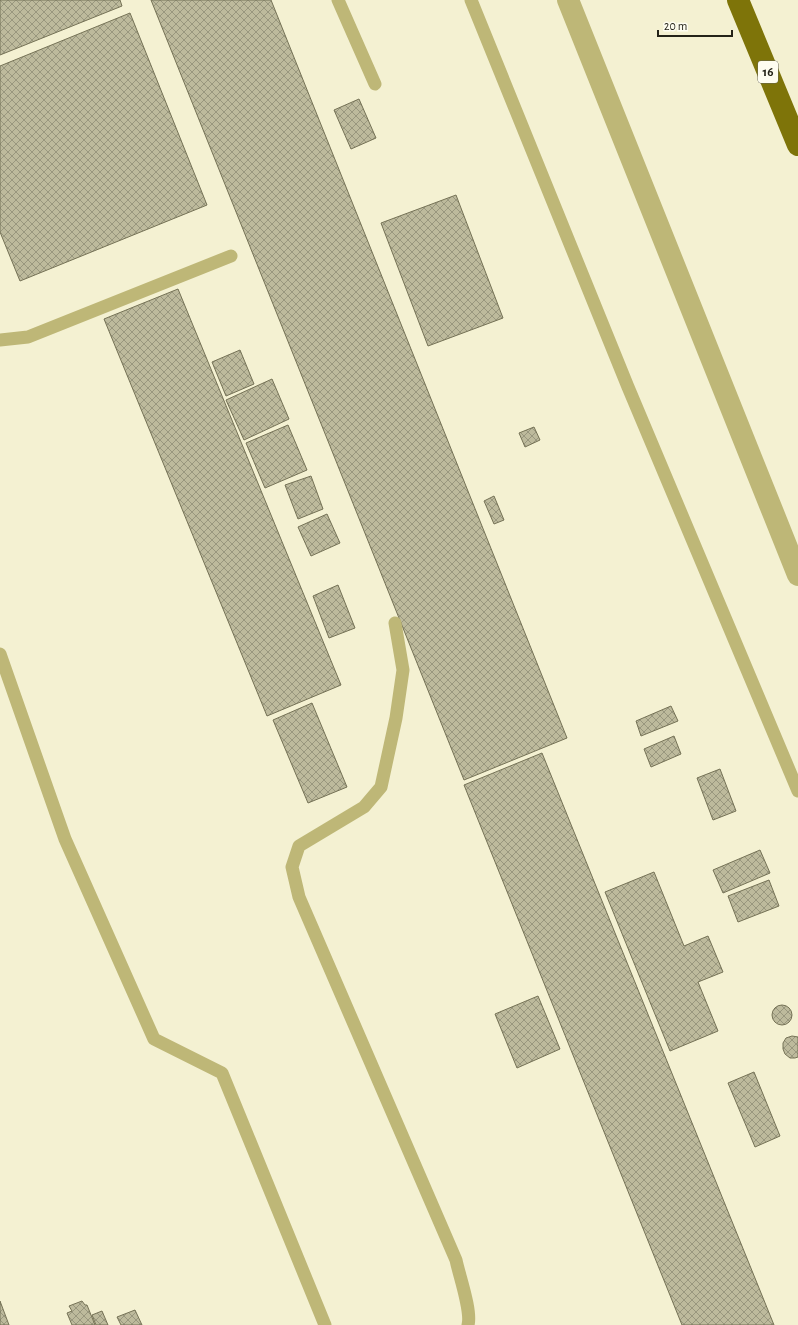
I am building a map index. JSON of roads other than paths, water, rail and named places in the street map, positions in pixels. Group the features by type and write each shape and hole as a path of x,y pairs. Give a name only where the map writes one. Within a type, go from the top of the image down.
{"highway":[{"name":"16","path":"738,0 798,145"}],"street":[{"path":"568,0 798,575"}],"lane":[{"path":"338,0 375,84"},
{"path":"472,0 631,394 798,791"},
{"path":"0,340 28,337 232,256"},
{"path":"395,623 403,670 396,718 381,787 364,807 299,846 292,867 299,896 456,1260 467,1305 468,1325"},
{"path":"0,654 65,839 154,1039 222,1073 325,1325"}]}
